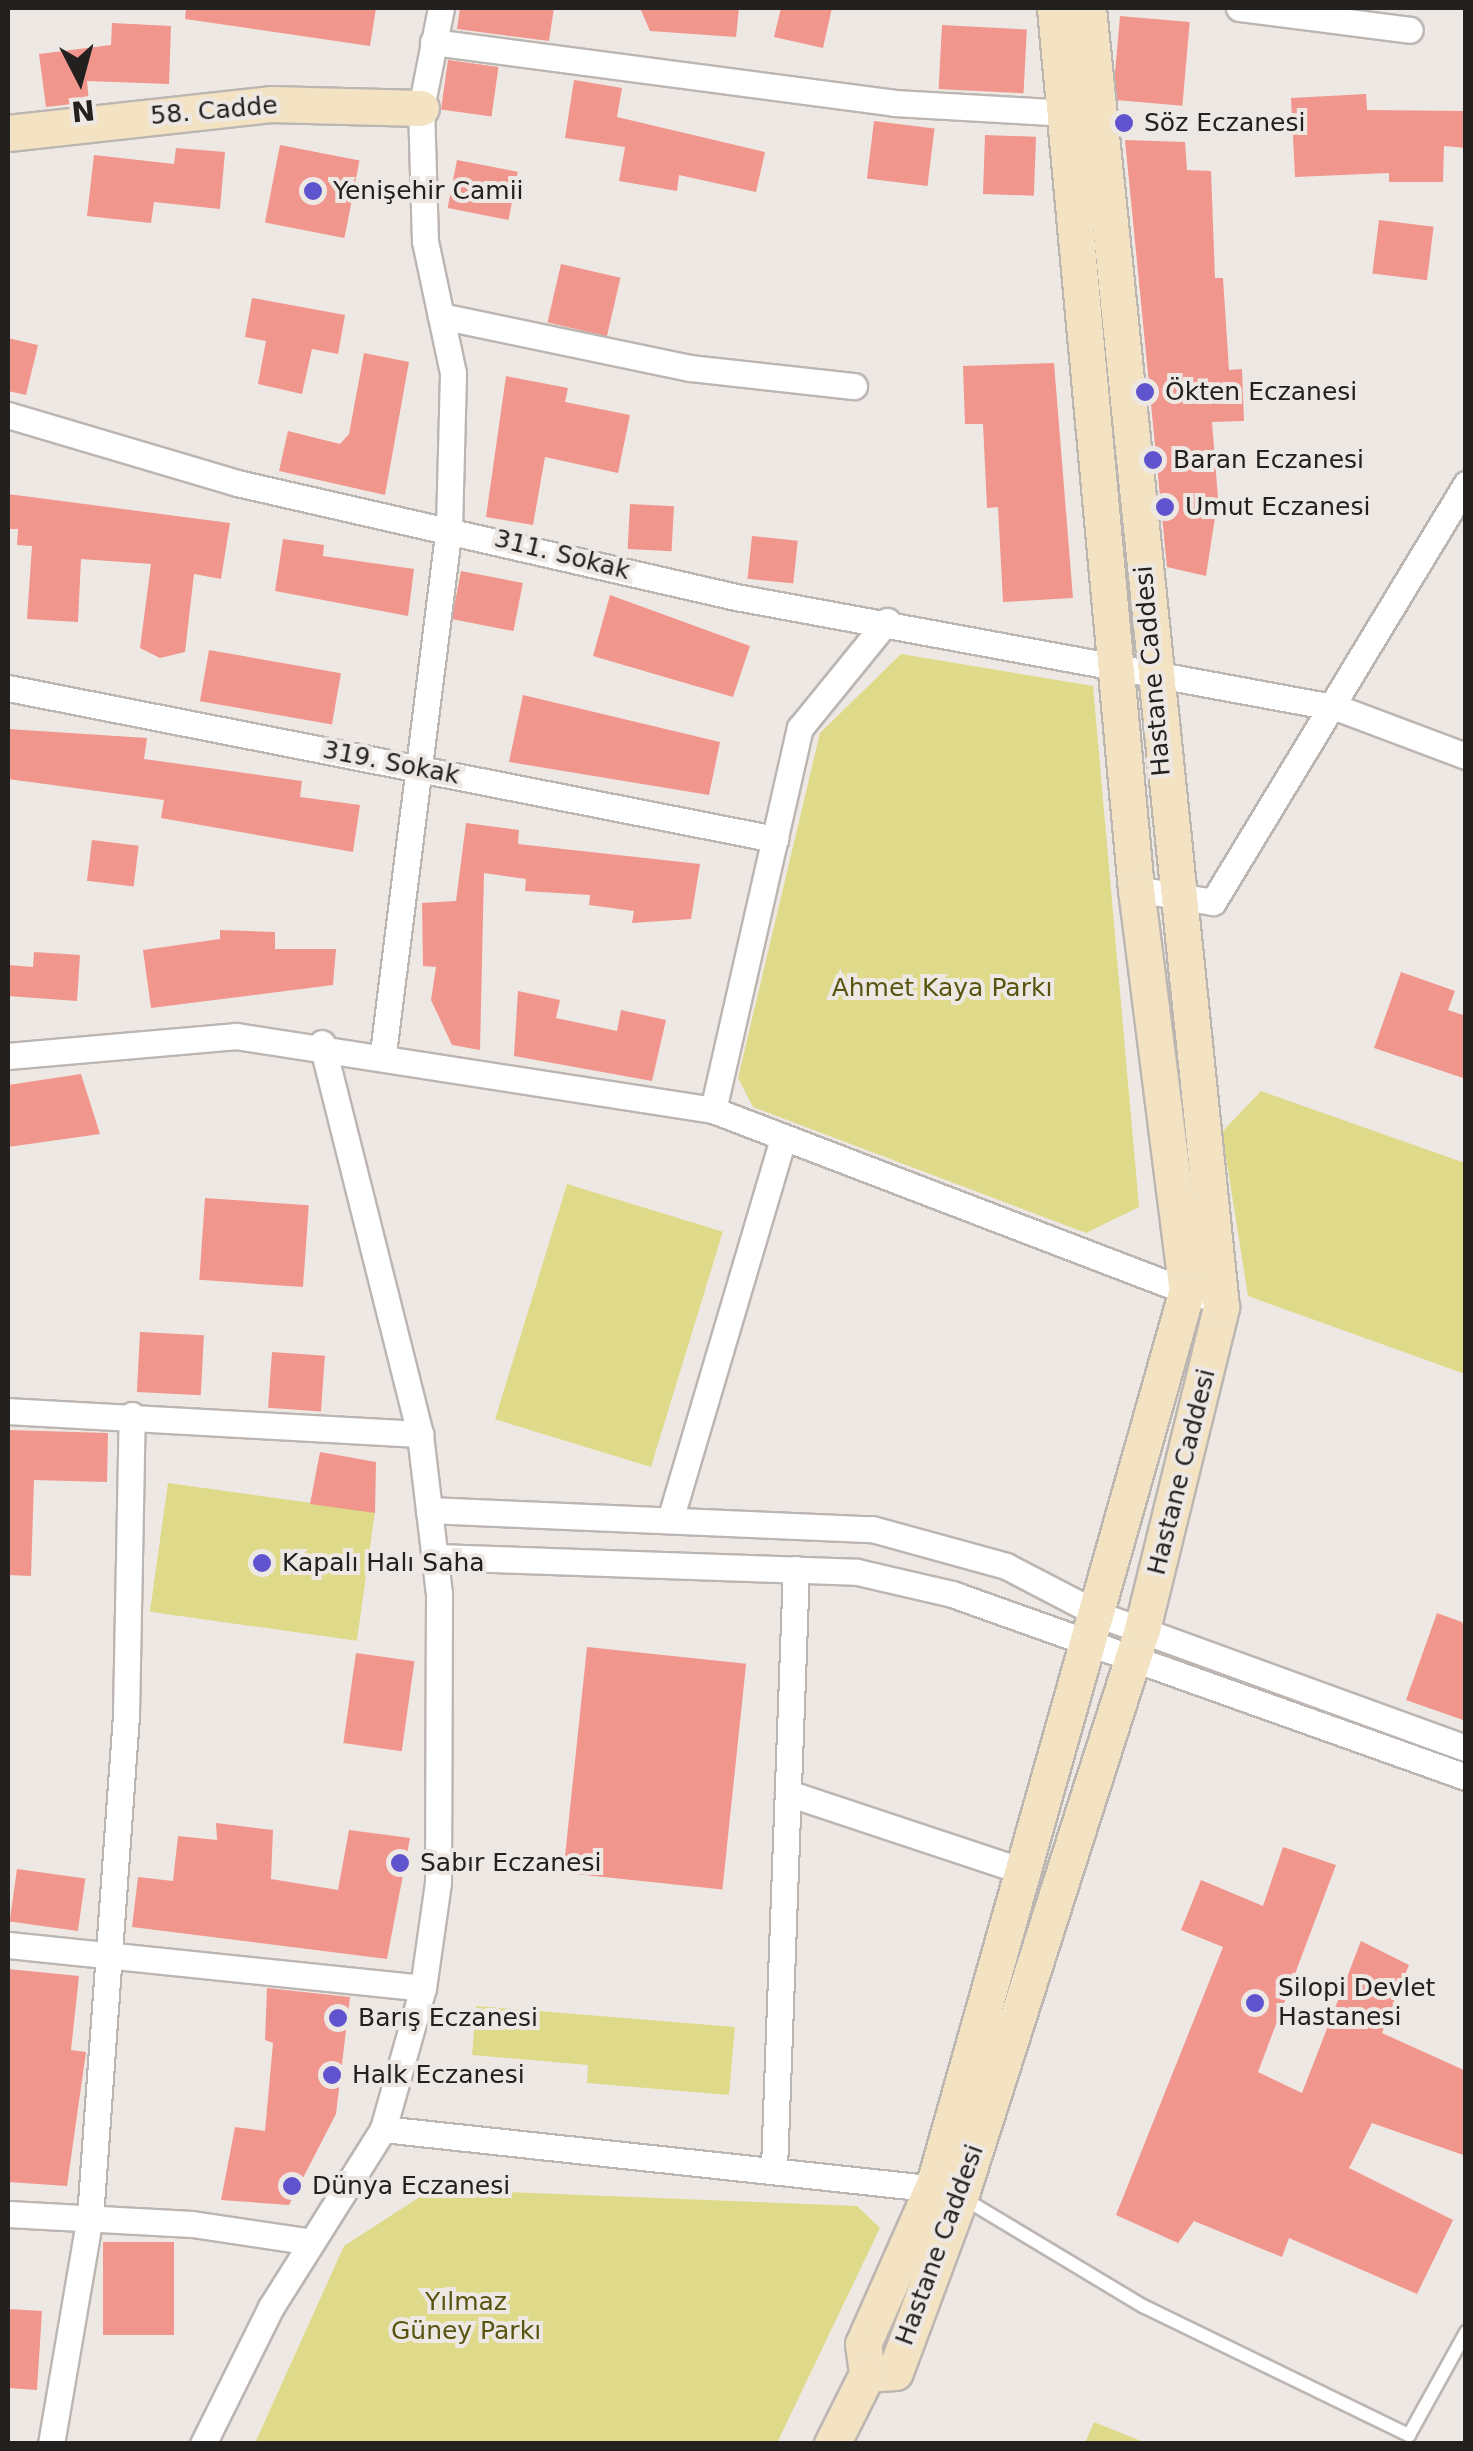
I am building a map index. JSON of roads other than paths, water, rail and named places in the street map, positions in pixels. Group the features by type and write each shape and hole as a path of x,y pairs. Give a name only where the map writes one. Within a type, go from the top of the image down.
{"main road":[{"name":"Hastane Caddesi","path":"947,2190 1138,1644 1222,1306 1174,902 1138,674 1065,113 1055,8"},
{"name":"Hastane Caddesi","path":"832,2444 867,2374 895,2372 947,2190 1025,1872 1096,1628 1186,1290 1136,889 1138,674 1088,8"},
{"name":"58. Cadde","path":"8,133 270,104 421,108"}],"street":[{"path":"383,1053 450,527 453,373 425,240 421,108 441,8"},
{"path":"1239,8 1410,30"},
{"path":"433,42 894,104 1065,113"},
{"path":"441,316 690,368 854,386"},
{"name":"311. Sokak","path":"8,415 237,483 450,527 736,597 886,621 1138,674 1338,708 1466,756"},
{"path":"1136,889 1174,902 1214,902 1338,708 1466,484"},
{"path":"713,1110 800,728 886,621"},
{"name":"319. Sokak","path":"8,688 774,839"},
{"path":"8,1056 236,1036 322,1043 713,1110 1222,1306"},
{"path":"203,2444 312,2242 383,2129 423,1988 438,1883 434,1557 420,1434 322,1043"},
{"path":"670,1520 783,1139"},
{"path":"8,1411 132,1414 420,1434"},
{"path":"51,2444 90,2217 126,1715 132,1414"},
{"path":"429,1510 872,1529 1006,1566 1096,1628"},
{"path":"434,1557 796,1569 952,1594 1096,1628 1466,1777"},
{"path":"774,2168 796,1569"},
{"path":"1138,1644 1466,1748"},
{"path":"788,1793 1025,1872"},
{"path":"8,1944 423,1988"},
{"path":"383,2129 774,2168 947,2190"},
{"path":"8,2214 90,2217 312,2242"}],"lane":[{"path":"947,2190 1143,2306 1409,2435 1466,2332"}],"place":[{"name":"Söz Eczanesi","path":"1124,123"},
{"name":"Yenişehir Camii","path":"313,191"},
{"name":"Ökten Eczanesi","path":"1145,392"},
{"name":"Baran Eczanesi","path":"1153,460"},
{"name":"Umut Eczanesi","path":"1165,507"},
{"name":"Kapalı Halı Saha","path":"262,1563"},
{"name":"Sabır Eczanesi","path":"400,1863"},
{"name":"Silopi Devlet Hastanesi","path":"1255,2003"},
{"name":"Barış Eczanesi","path":"338,2018"},
{"name":"Halk Eczanesi","path":"332,2075"},
{"name":"Dünya Eczanesi","path":"292,2186"}],"park label":[{"name":"Ahmet Kaya Parkı","path":"942,988"},
{"name":"Yılmaz Güney Parkı","path":"466,2318"}]}
